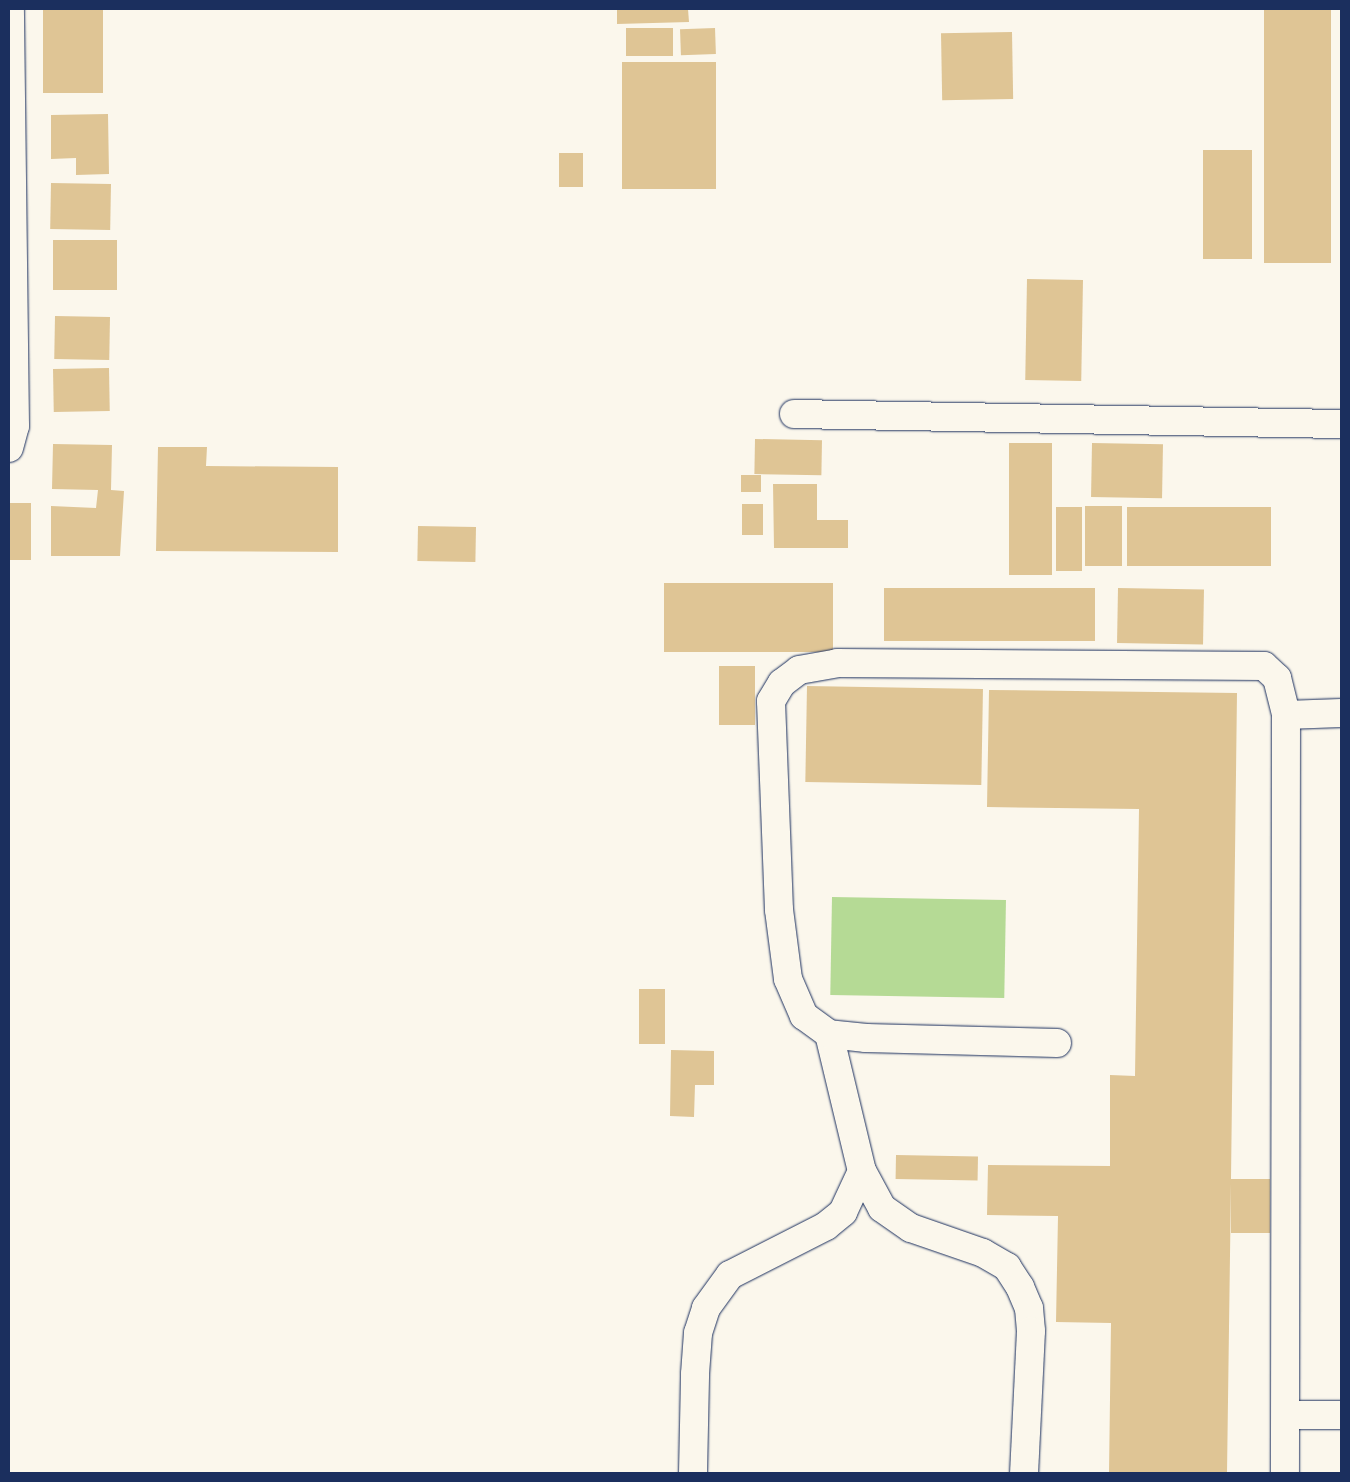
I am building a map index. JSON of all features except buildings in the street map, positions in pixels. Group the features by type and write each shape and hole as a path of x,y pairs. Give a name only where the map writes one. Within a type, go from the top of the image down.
{"street":[{"path":"9,448 15,426 10,9"},
{"path":"794,414 1341,424"},
{"path":"1057,1043 829,1034 804,1016 788,979 779,910 772,700 782,683 799,670 837,663 1264,666 1277,678 1286,715 1286,1473"},
{"path":"1286,715 1341,713"},
{"path":"829,1034 862,1171 882,1208 911,1228 983,1253 1007,1267 1020,1287 1029,1308 1031,1331 1024,1473"},
{"path":"693,1473 695,1374 698,1333 706,1308 730,1276 826,1226 843,1212 862,1171"},
{"path":"1287,1415 1341,1415"}],"green space":[{"path":"832,897 1006,900 1004,998 830,995"}]}
